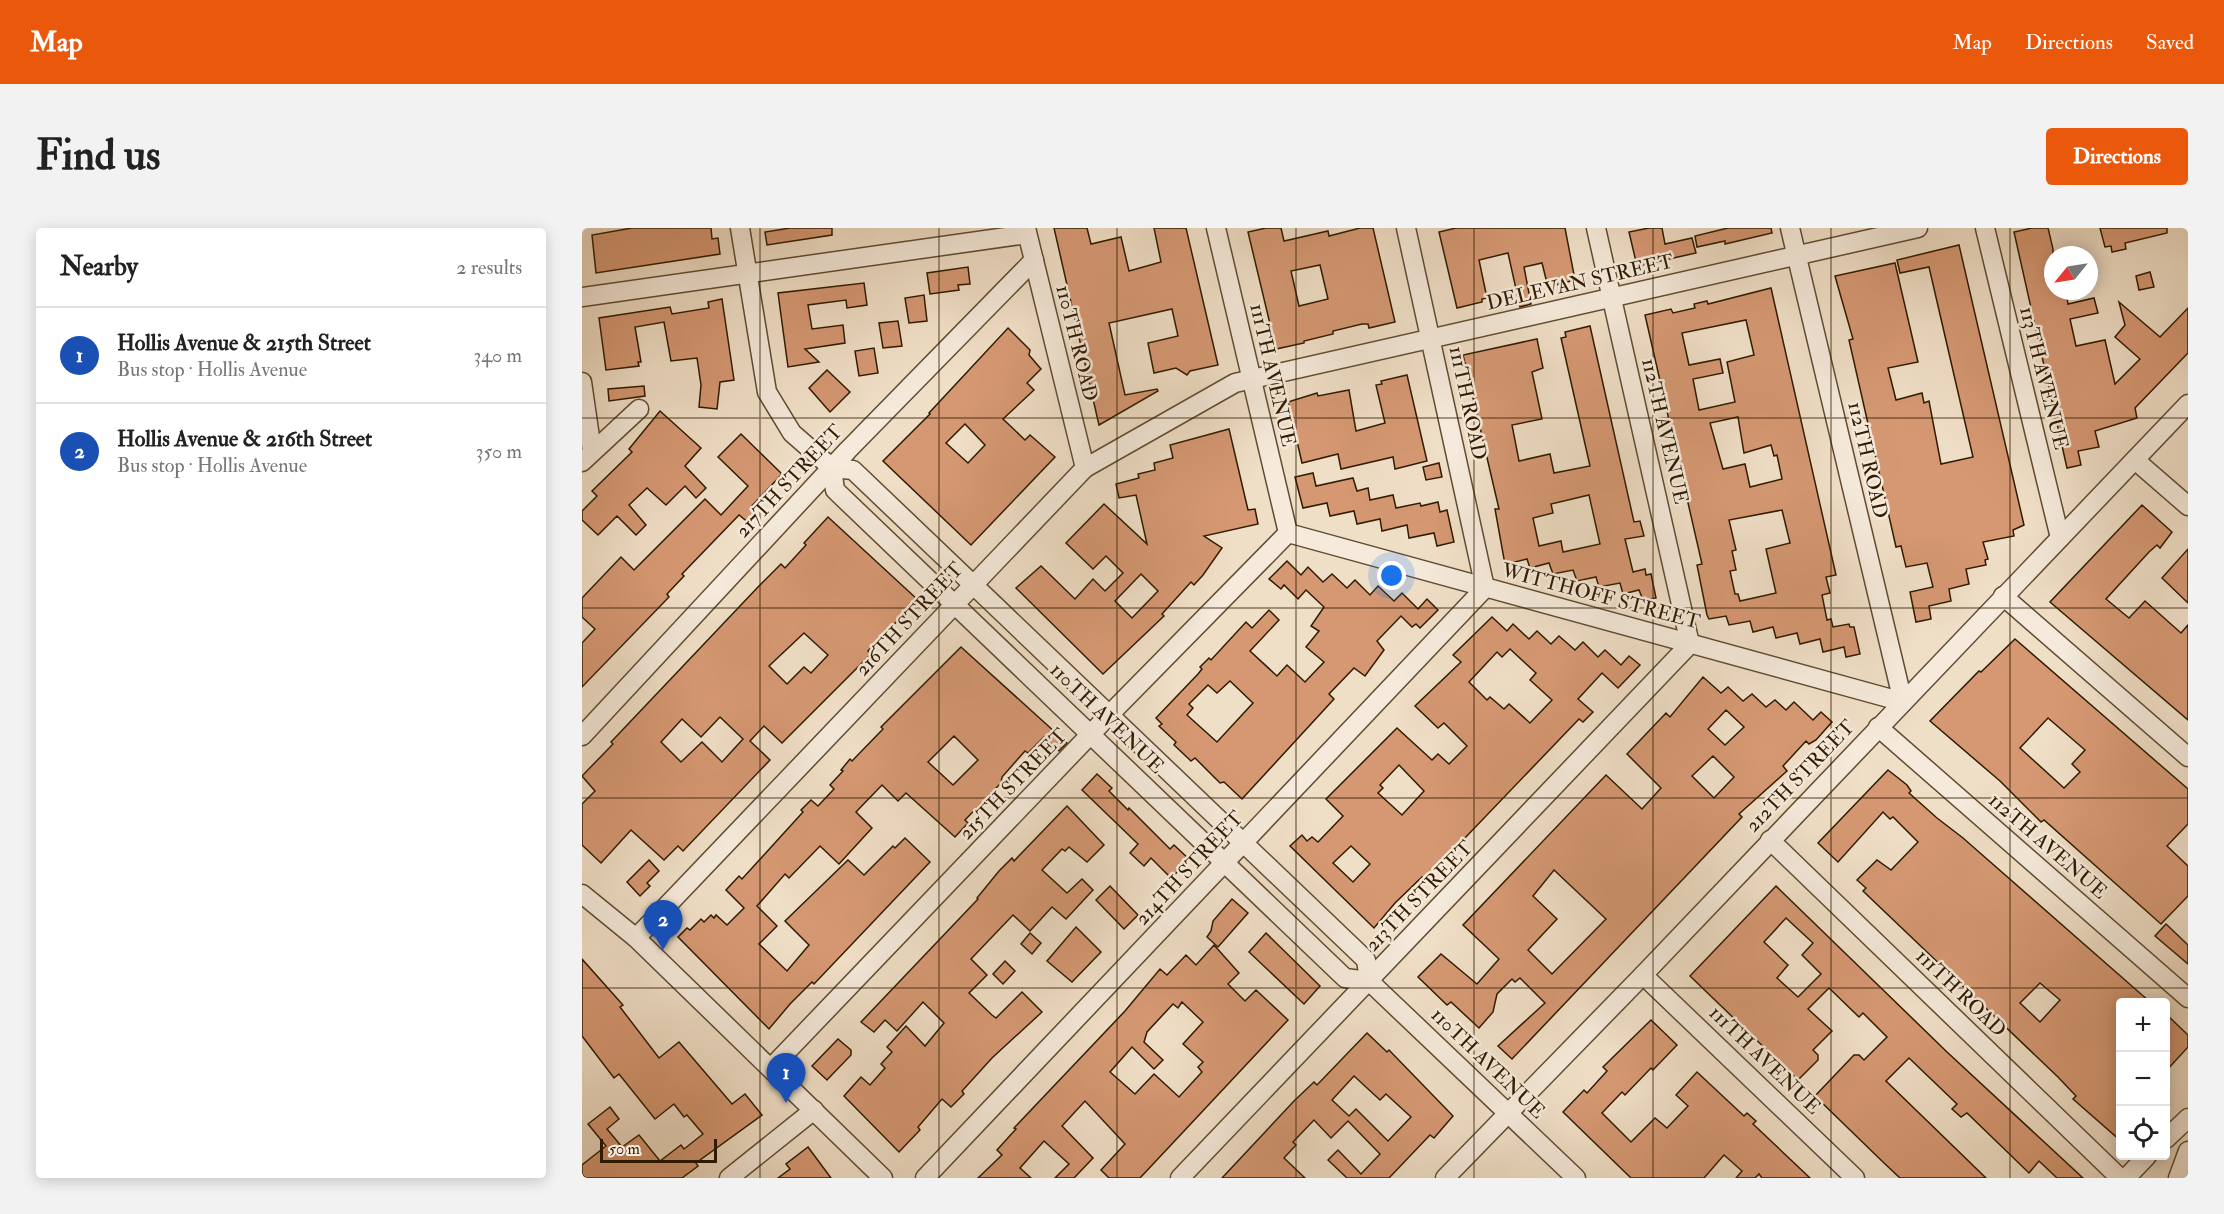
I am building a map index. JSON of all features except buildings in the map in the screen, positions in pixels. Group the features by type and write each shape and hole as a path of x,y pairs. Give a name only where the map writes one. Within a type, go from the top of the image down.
{"street":[{"name":"110TH AVENUE","path":"740,228 767,392 792,433 832,468 853,470 1366,960 1369,981"},
{"name":"111TH AVENUE","path":"1216,228 1288,533"},
{"name":"111TH ROAD","path":"1406,228 1485,588"},
{"name":"112TH AVENUE","path":"1596,228 1690,644"},
{"name":"112TH ROAD","path":"1790,228 1903,702"},
{"name":"DELEVAN STREET","path":"1251,379 1918,228"},
{"name":"113TH AVENUE","path":"1985,228 2060,538"},
{"path":"582,297 1027,231"},
{"name":"110TH ROAD","path":"1027,231 1085,468"},
{"name":"217TH STREET","path":"582,736 832,468 1034,260"},
{"name":"216TH STREET","path":"636,938 1085,468 1235,383 1251,379"},
{"path":"582,382 587,456"},
{"name":"212TH STREET","path":"1445,1178 1643,975 2188,404"},
{"path":"587,456 639,409"},
{"path":"2135,460 2188,506"},
{"name":"110TH AVENUE","path":"832,468 835,490 1345,978 1369,981 1576,1178"},
{"name":"WITTHOFF STREET","path":"1288,533 1903,702"},
{"name":"215TH STREET","path":"771,1068 1109,715 1288,533"},
{"name":"214TH STREET","path":"925,1178 1485,588"},
{"path":"2003,596 2188,757"},
{"name":"213TH STREET","path":"1180,1178 1690,644"},
{"name":"112TH AVENUE","path":"1878,727 2188,999"},
{"name":"111TH ROAD","path":"1770,840 2120,1178"},
{"path":"582,894 636,938 883,1178"},
{"name":"111TH AVENUE","path":"1643,975 1855,1178"},
{"path":"729,1178 814,1110"},
{"path":"2170,1135 2188,1118"},
{"path":"2178,1178 2188,1151"},
{"path":"2126,1178 2142,1160"}],"place":[{"name":"Hollis Avenue & 216th Street","path":"663,950"},
{"name":"Hollis Avenue & 215th Street","path":"786,1103"}]}
